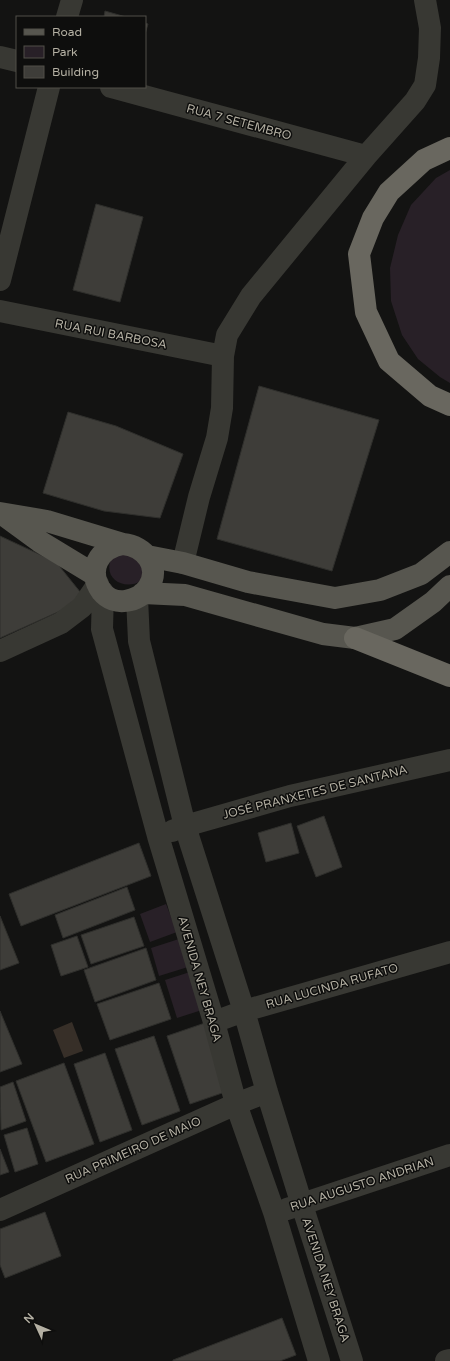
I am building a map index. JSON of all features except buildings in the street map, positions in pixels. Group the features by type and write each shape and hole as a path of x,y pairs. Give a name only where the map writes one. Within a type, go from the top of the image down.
{"highway":[{"path":"450,148 424,160 389,192 373,218 359,254 366,312 389,361 430,396 450,405"},
{"path":"355,638 450,676"}],"main road":[{"path":"1,514 47,521 123,544 132,545 141,549 151,563 152,579 148,587 140,596"},
{"path":"1,514 99,584 110,598 119,601 129,601 140,596 185,595 323,634 355,638 395,630 433,602 450,586"},
{"path":"99,584 96,565 100,556 114,545 123,544"},
{"path":"147,556 183,563 248,582 335,598 380,590 421,574 450,552"}],"street":[{"path":"67,16 72,0"},
{"path":"183,563 199,497 217,438 222,408 222,356 227,335 251,296 366,156 415,101 425,85 429,58 430,28 425,0"},
{"path":"0,57 16,61"},
{"path":"0,280 48,88"},
{"name":"RUA 7 SETEMBRO","path":"115,88 366,156"},
{"name":"RUA RUI BARBOSA","path":"0,311 222,356"},
{"path":"0,651 61,623 82,607 99,584"},
{"name":"AVENIDA NEY BRAGA","path":"99,584 102,629 158,836 214,1022 236,1104 274,1212 320,1361"},
{"name":"AVENIDA NEY BRAGA","path":"140,596 139,641 185,826 244,1011 302,1205 352,1361"},
{"name":"JOSÉ PRANXETES DE SANTANA","path":"158,836 185,826 290,796 450,760"},
{"name":"RUA LUCINDA RUFATO","path":"214,1022 244,1011 450,952"},
{"name":"RUA PRIMEIRO DE MAIO","path":"0,1210 236,1104 267,1092"},
{"name":"RUA AUGUSTO ANDRIAN","path":"274,1212 302,1205 450,1155"},
{"path":"446,1361 450,1360"}],"green space":[{"path":"450,170 450,383 418,359 402,335 391,301 390,268 398,235 411,205 436,178"},
{"path":"117,552 147,559 141,581 135,584 123,584 114,579 109,569 110,562"},
{"path":"166,904 177,932 150,942 140,914"},
{"path":"179,939 188,967 159,976 151,948"},
{"path":"190,972 202,1010 177,1018 165,980"}],"shaded area":[{"path":"72,1022 83,1051 64,1058 53,1030"}]}
